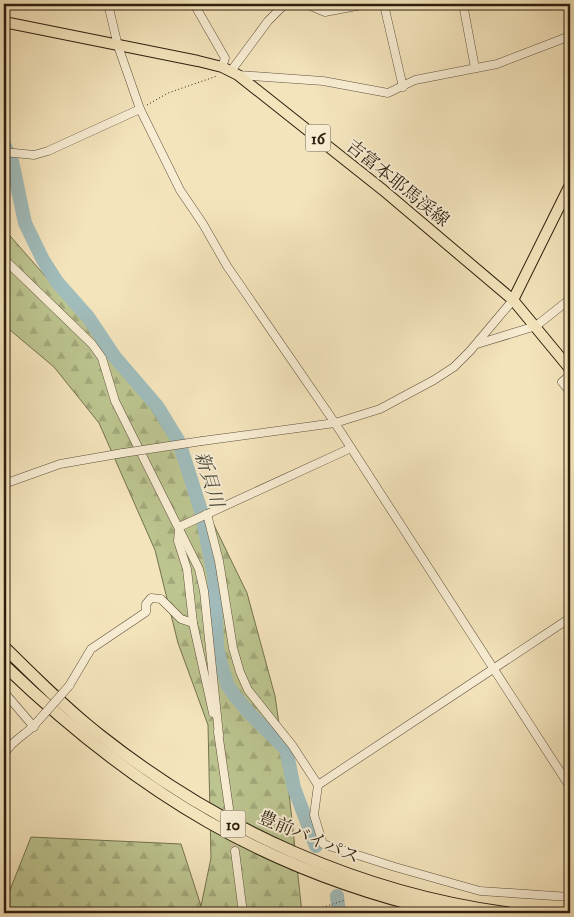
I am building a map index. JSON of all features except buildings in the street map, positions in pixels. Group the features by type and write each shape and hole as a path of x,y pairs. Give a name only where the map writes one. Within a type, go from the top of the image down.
{"highway":[{"name":"豊前バイパス","path":"4,647 99,735 138,764 224,819 300,856 348,873 407,892 462,906 508,913"},
{"name":"豊前バイパス","path":"4,665 41,701 116,763 174,803 218,828 294,866 337,882 403,903 448,913"}],"main road":[{"name":"吉富本耶馬渓線","path":"4,22 230,71 383,190 513,300 570,369"},
{"path":"513,300 570,185"}],"street":[{"path":"108,4 118,46 140,109 180,190 203,224 227,266 335,423 495,668 570,787"},
{"path":"194,4 225,58 230,71"},
{"path":"230,71 268,21 285,4"},
{"path":"306,4 325,12 367,4"},
{"path":"381,4 384,5 403,88"},
{"path":"463,4 475,68"},
{"path":"230,71 322,81 388,93 403,88 415,80 497,64 570,36"},
{"path":"4,152 34,155 48,151 140,109"},
{"path":"4,259 102,358 115,401 199,569 204,591 218,735 229,808"},
{"path":"476,345 536,326 570,299"},
{"path":"4,484 60,464 202,441 335,423 380,409 454,367 476,345 513,300"},
{"path":"570,375 562,382 570,392"},
{"path":"179,527 351,448"},
{"path":"207,514 219,561 233,648 240,672 248,690 292,744 318,785 314,815 324,844 395,868 480,890 570,897"},
{"path":"179,527 178,541 187,569 193,623 218,735"},
{"path":"4,754 12,741 36,724 69,686 92,649 146,612 146,604 151,598 161,599 181,619 193,623"},
{"path":"318,785 570,618"},
{"path":"4,692 36,724"},
{"path":"235,850 243,913"}],"path":[{"path":"140,109 168,93 230,71"},
{"path":"306,913 345,900"}],"green space":[{"path":"4,229 124,366 180,455 247,593 275,696 289,793 302,913 4,913 4,905 31,837 181,844 201,906 211,858 208,725 178,643 155,550 99,423 54,367 4,325"}],"waterway":[{"name":"新貝川","path":"4,145 12,161 25,223 43,260 57,282 88,317 114,356 157,406 179,442 201,511 214,575 217,646 228,686 250,714 286,749 294,788 316,846"},
{"name":"新貝川","path":"337,896 339,913"}],"tunnel":[{"path":"229,808 235,851"}]}
